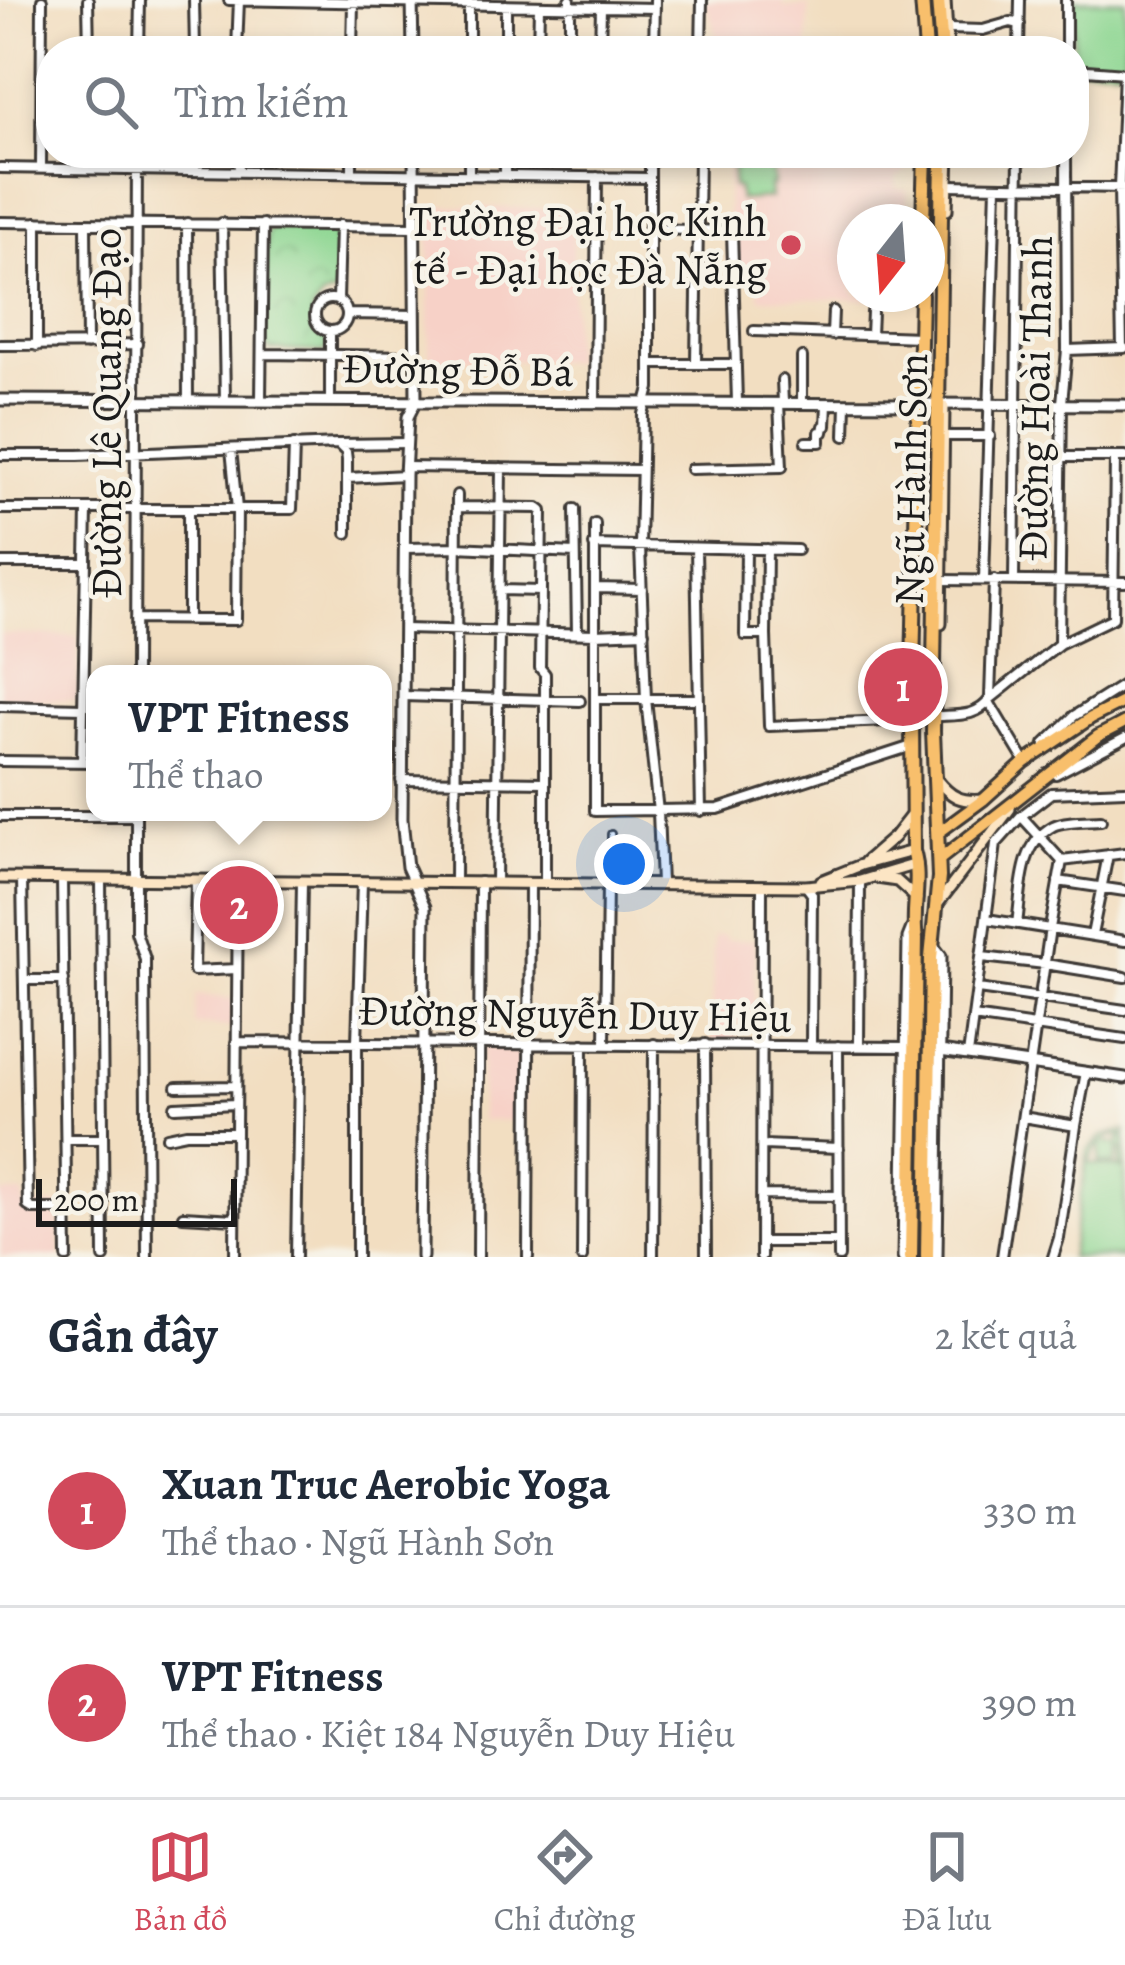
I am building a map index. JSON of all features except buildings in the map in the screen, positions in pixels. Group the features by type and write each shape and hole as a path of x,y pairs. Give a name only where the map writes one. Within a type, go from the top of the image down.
{"highway":[{"path":"919,0 923,36"},
{"path":"941,0 944,36"},
{"path":"920,204 922,168"},
{"name":"Ngũ Hành Sơn","path":"933,730 946,168"},
{"name":"Ngũ Hành Sơn","path":"907,1257 917,899 910,721 920,388 918,312"},
{"path":"927,1257 935,1051 932,958 939,860 933,730"},
{"path":"915,857 938,833"},
{"path":"915,857 939,860"}],"main road":[{"path":"941,0 947,36"},
{"name":"Ngũ Hành Sơn","path":"917,337 917,405"},
{"name":"Ngũ Hành Sơn","path":"933,730 938,716 942,580 941,404"},
{"path":"938,833 1024,762 1125,701"},
{"path":"939,860 1097,736 1125,722"},
{"path":"934,778 950,796 983,800"},
{"path":"937,905 1023,792"},
{"path":"861,866 894,838 911,814"},
{"path":"806,886 861,866 915,857"},
{"path":"866,879 915,857"},
{"path":"0,878 762,886 866,879 897,881 917,899"}],"street":[{"path":"42,0 42,36"},
{"path":"88,0 88,36"},
{"path":"140,0 140,36"},
{"path":"194,0 195,36"},
{"path":"229,0 655,4 654,36"},
{"path":"237,36 238,0"},
{"path":"701,36 702,0"},
{"path":"1019,36 1020,0"},
{"path":"1066,0 1066,36"},
{"path":"352,36 353,2"},
{"path":"412,2 413,36"},
{"path":"570,3 570,36"},
{"path":"470,4 470,36"},
{"path":"506,5 506,36"},
{"path":"538,36 539,6"},
{"path":"600,36 601,7"},
{"path":"948,29 1019,24"},
{"path":"1067,350 1124,348 1125,73 1089,70"},
{"path":"0,168 649,178"},
{"path":"414,168 416,401 409,417 405,471 401,780 407,867 424,907"},
{"path":"469,168 469,175"},
{"path":"505,168 505,176"},
{"path":"649,168 650,388 640,470 640,547 661,884"},
{"path":"696,362 699,168"},
{"path":"1014,580 1019,168"},
{"name":"Đường Hoài Thanh","path":"1060,644 1066,168"},
{"name":"Đường Lê Quang Đạo","path":"135,665 137,169"},
{"path":"596,403 597,177"},
{"path":"945,185 1122,188"},
{"path":"997,186 990,436 990,701 1024,762 1074,716 1125,684"},
{"path":"37,222 38,346"},
{"path":"0,223 414,227"},
{"path":"86,223 87,345"},
{"path":"187,223 188,400"},
{"path":"222,223 225,400"},
{"path":"261,400 263,224"},
{"path":"338,301 340,225"},
{"path":"649,229 732,232 736,402"},
{"path":"323,301 338,301 347,314 344,325 330,331 317,324 316,308 323,301"},
{"path":"832,335 833,310"},
{"path":"871,336 872,313"},
{"path":"347,314 415,315"},
{"path":"330,331 330,400"},
{"path":"754,331 917,337"},
{"path":"0,345 137,344"},
{"path":"262,355 416,356"},
{"path":"802,357 802,403"},
{"path":"650,364 736,364"},
{"path":"692,469 782,466 782,380"},
{"name":"Đường Đỗ Bá","path":"0,400 1125,405"},
{"path":"806,442 820,442 827,404"},
{"path":"845,436 846,404"},
{"path":"944,436 990,436"},
{"path":"0,455 407,443"},
{"path":"338,444 346,452 346,533"},
{"path":"0,509 292,508 294,445"},
{"path":"135,619 236,620 237,509 231,449"},
{"path":"938,716 966,715 984,708 1060,644 1113,618 1120,582 1120,457 1063,457"},
{"path":"347,478 501,468 640,470"},
{"path":"496,883 501,468"},
{"path":"455,883 457,495"},
{"path":"457,507 540,509 545,883"},
{"path":"188,509 188,620"},
{"path":"575,509 577,633"},
{"path":"82,762 87,510"},
{"path":"595,524 595,812 718,809 912,746"},
{"path":"594,545 796,550"},
{"path":"405,548 575,553"},
{"path":"696,548 700,811"},
{"path":"746,549 745,635 766,635"},
{"path":"767,549 769,726 910,721"},
{"path":"0,563 85,563"},
{"path":"942,580 1120,582"},
{"path":"595,588 642,589"},
{"path":"500,590 541,591"},
{"path":"402,629 644,632"},
{"path":"401,696 580,700"},
{"path":"596,699 698,699"},
{"path":"0,706 83,708"},
{"path":"1023,792 1125,738"},
{"path":"0,761 86,762"},
{"path":"401,780 545,782"},
{"path":"968,1055 996,844 1021,816 1052,793 1125,790"},
{"path":"0,816 86,815"},
{"path":"1021,816 1062,861"},
{"path":"1017,923 1033,844 1054,825 1101,820"},
{"path":"136,821 136,932 146,972 147,1257"},
{"path":"604,1044 611,834"},
{"path":"1062,861 1125,853"},
{"path":"1092,935 1108,855"},
{"path":"1002,1257 1062,861"},
{"path":"22,879 28,1206 67,1209"},
{"path":"62,879 68,1257"},
{"path":"101,879 104,1257"},
{"path":"859,1046 866,879"},
{"path":"196,880 194,971 237,969"},
{"path":"1058,880 1125,891"},
{"path":"235,1257 238,881"},
{"path":"296,1257 302,881"},
{"path":"357,1257 362,882"},
{"path":"422,1257 424,907 433,882"},
{"path":"478,1257 481,882"},
{"path":"528,1257 530,883"},
{"path":"761,1257 762,886"},
{"path":"806,886 812,894 811,1046"},
{"path":"987,919 1125,940"},
{"path":"982,957 1125,977"},
{"path":"25,980 64,980"},
{"path":"977,988 1125,1010"},
{"path":"974,1016 1125,1039"},
{"name":"Đường Nguyễn Duy Hiệu","path":"236,1042 910,1047"},
{"path":"582,1257 583,1044"},
{"path":"653,1257 654,1044"},
{"path":"705,1044 706,1257"},
{"path":"838,1046 838,1257"},
{"path":"938,1257 935,1051 1125,1078"},
{"path":"1054,1257 1086,1072"},
{"path":"177,1087 236,1086"},
{"path":"175,1107 236,1104"},
{"path":"1023,1117 1076,1126"},
{"path":"167,1137 235,1133"},
{"path":"66,1139 102,1139"},
{"path":"763,1145 839,1148"},
{"path":"763,1195 839,1196"},
{"path":"183,1216 235,1219"},
{"path":"762,1242 839,1242"}],"shaded area":[{"path":"704,0 783,0 784,7 809,6 808,36 716,36"},
{"name":"Trường Đại học Kinh tế - Đại học Đà Nẵng","path":"727,168 907,168 896,177 896,188 907,190 907,204 837,204 837,299 759,298 759,268 728,267"},
{"path":"429,206 574,209 572,362 429,359"},
{"path":"0,634 78,636 78,700 0,700"},
{"path":"713,936 755,940 754,1022 736,1022 735,1043 712,1043"},
{"path":"196,995 234,999 233,1027 195,1025"},
{"path":"482,1048 523,1048 524,1121 481,1120"},
{"path":"0,1193 23,1193 24,1206 58,1205 60,1257 0,1257"}],"green space":[{"path":"1074,0 1125,0 1125,68 1089,67 1089,36 1073,36"},
{"path":"732,168 771,168 770,198 739,200 738,188 733,187"},
{"path":"273,228 335,233 337,292 322,298 312,311 315,326 327,337 324,352 270,350 265,345 267,232"},
{"path":"1125,1130 1125,1135 1102,1142 1118,1145 1120,1137 1125,1138 1125,1167 1119,1166 1118,1148 1114,1165 1099,1162 1101,1143 1089,1163 1125,1169 1125,1257 1070,1257 1088,1151 1102,1136"}],"place":[{"name":"Trường Đại học Kinh tế - Đại học Đà Nẵng","path":"791,245"},
{"name":"Xuan Truc Aerobic Yoga","path":"903,687"},
{"name":"VPT Fitness","path":"239,905"}]}
